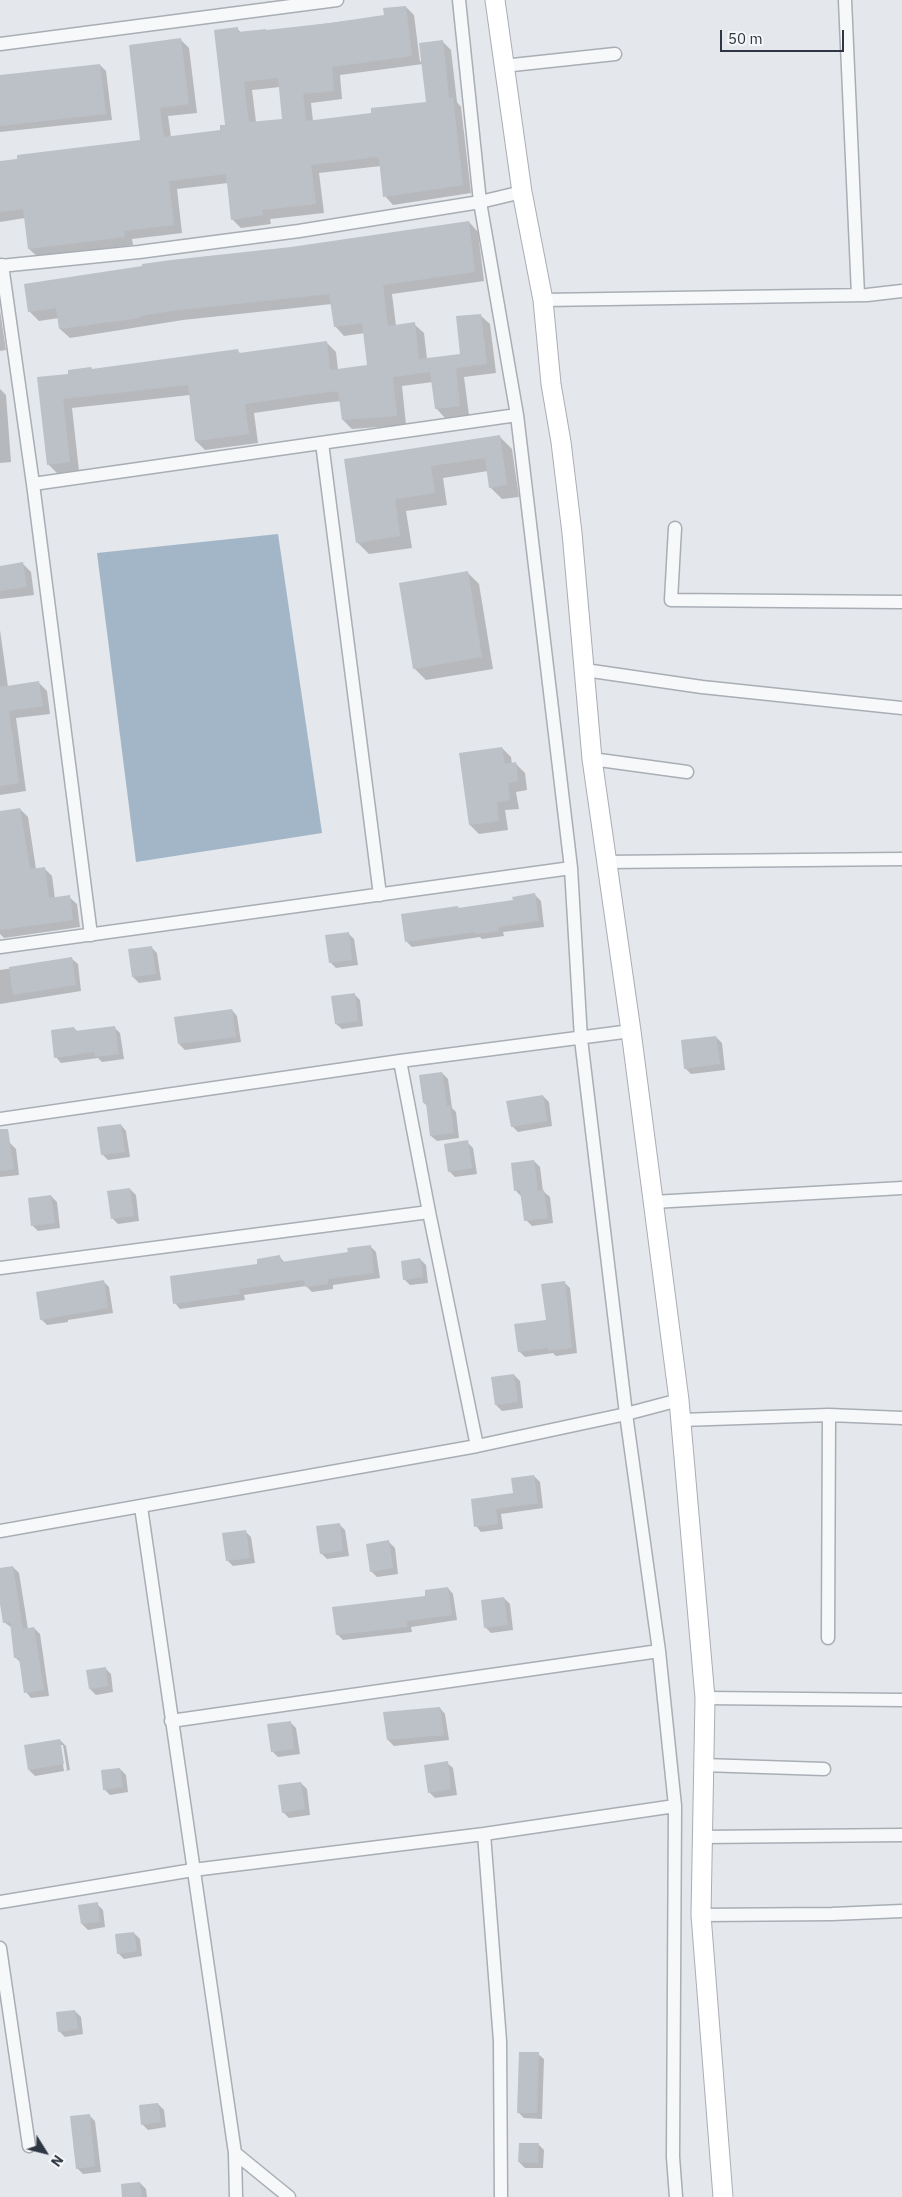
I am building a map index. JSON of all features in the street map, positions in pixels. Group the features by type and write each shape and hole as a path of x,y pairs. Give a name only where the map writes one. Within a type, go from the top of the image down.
{"street":[{"path":"0,44 338,0"},
{"path":"459,0 480,202 517,415 571,868 581,1039 626,1414 659,1651 676,1806 673,2157 676,2197"},
{"path":"494,0 522,192 543,300 551,384 562,442 592,759 631,1031 679,1400 705,1698 701,1915 723,2197"},
{"path":"845,0 858,295"},
{"path":"503,66 615,54"},
{"path":"91,934 33,484 1,265 158,250 480,202 522,192"},
{"path":"543,300 858,295 902,291"},
{"path":"33,484 517,415"},
{"path":"322,443 380,895"},
{"path":"675,528 672,600 902,602"},
{"path":"585,670 702,687 902,708"},
{"path":"592,759 687,772"},
{"path":"606,862 902,859"},
{"path":"0,947 571,868"},
{"path":"0,1119 400,1061 631,1031"},
{"path":"400,1061 477,1446"},
{"path":"653,1202 902,1188"},
{"path":"0,1268 429,1212"},
{"path":"0,1531 477,1446 626,1414 679,1400"},
{"path":"681,1420 829,1415 902,1418"},
{"path":"828,1638 829,1415"},
{"path":"141,1507 235,2153 236,2197"},
{"path":"171,1721 659,1651"},
{"path":"705,1698 902,1700"},
{"path":"703,1765 824,1769"},
{"path":"0,1902 193,1870 484,1834 676,1806"},
{"path":"484,1834 500,2041 502,2197"},
{"path":"702,1837 902,1835"},
{"path":"701,1915 832,1914 902,1911"},
{"path":"0,1948 29,2146"},
{"path":"235,2153 289,2197"}],"water":[{"path":"278,534 322,833 136,862 97,553"}],"building":[{"path":"406,6 412,56 332,67 334,91 303,94 306,121 371,113 371,108 426,102 419,43 443,40 449,98 453,97 463,185 383,197 379,159 376,157 311,165 316,204 262,210 263,215 231,220 226,174 169,181 174,225 124,231 125,237 28,249 23,209 0,212 0,161 17,159 17,155 140,140 129,45 181,38 189,104 160,108 164,137 220,130 220,125 225,125 214,30 238,27 238,32 330,23 384,15 383,8","holes":["278,78 282,119 249,122 244,82"]},
{"path":"100,64 106,114 0,126 0,75"},
{"path":"469,221 475,272 383,285 388,326 415,322 419,359 460,354 456,316 481,314 487,364 456,368 460,406 435,409 430,372 393,377 397,416 342,420 338,391 245,404 249,434 195,441 188,385 63,399 70,462 47,465 37,377 68,374 68,370 91,367 92,369 238,349 239,353 327,341 330,370 367,365 362,323 334,327 329,294 172,311 140,316 140,318 59,329 56,308 28,312 24,284 142,266 142,264 291,247"},
{"path":"500,435 507,485 489,488 485,458 431,466 435,493 395,499 400,536 356,543 344,459"},
{"path":"23,562 27,587 0,591 0,566"},
{"path":"468,571 482,657 413,669 399,583"},
{"path":"39,681 43,706 9,711 19,783 0,786 0,687"},
{"path":"502,747 505,764 516,762 518,781 508,783 510,800 497,802 499,821 469,825 459,753"},
{"path":"20,808 30,869 45,867 49,898 70,895 73,920 0,930 0,811"},
{"path":"535,893 539,921 498,927 499,931 475,934 475,932 405,942 401,914 513,900 512,897"},
{"path":"349,932 352,960 329,963 325,935"},
{"path":"152,946 156,974 132,977 128,949"},
{"path":"72,957 76,985 13,995 9,967"},
{"path":"355,993 358,1021 335,1024 331,996"},
{"path":"232,1009 236,1037 178,1044 174,1017"},
{"path":"115,1026 119,1054 95,1057 94,1052 54,1058 51,1030 74,1027 75,1031"},
{"path":"716,1036 720,1064 684,1069 681,1040"},
{"path":"442,1072 447,1106 450,1105 454,1133 430,1136 426,1103 423,1103 419,1075"},
{"path":"543,1095 547,1121 511,1127 506,1101"},
{"path":"121,1124 125,1152 101,1155 97,1127"},
{"path":"0,1129 8,1129 14,1169 0,1171"},
{"path":"468,1140 472,1168 448,1172 444,1144"},
{"path":"534,1160 538,1191 544,1190 548,1218 524,1221 520,1190 514,1191 511,1163"},
{"path":"130,1188 134,1216 111,1219 107,1191"},
{"path":"51,1195 55,1223 31,1226 28,1198"},
{"path":"371,1245 374,1273 328,1279 328,1284 305,1287 304,1280 239,1289 240,1294 173,1304 170,1276 257,1264 257,1259 280,1255 281,1262 348,1252 347,1248"},
{"path":"420,1258 423,1277 403,1280 401,1261"},
{"path":"104,1280 108,1308 40,1320 36,1292"},
{"path":"565,1281 572,1348 548,1351 548,1348 518,1352 514,1324 546,1320 541,1284"},
{"path":"514,1374 518,1402 495,1405 491,1377"},
{"path":"534,1475 538,1503 496,1509 498,1524 474,1527 471,1499 513,1493 511,1478"},
{"path":"340,1523 343,1551 320,1554 316,1526"},
{"path":"246,1530 250,1558 226,1561 222,1533"},
{"path":"389,1540 393,1568 370,1572 366,1544"},
{"path":"13,1566 23,1629 34,1627 44,1690 24,1693 19,1658 14,1658 10,1622 3,1623 0,1604 0,1568"},
{"path":"448,1587 452,1615 406,1621 407,1627 336,1635 332,1607 425,1596 425,1590"},
{"path":"504,1597 508,1625 484,1628 481,1600"},
{"path":"106,1667 108,1686 89,1689 86,1670"},
{"path":"440,1707 444,1735 387,1740 383,1712"},
{"path":"291,1721 294,1749 271,1752 267,1724"},
{"path":"60,1739 64,1764 28,1770 24,1745"},
{"path":"448,1761 451,1789 428,1793 424,1765"},
{"path":"120,1768 123,1787 103,1790 101,1770"},
{"path":"301,1782 305,1809 282,1813 278,1785"},
{"path":"98,1902 100,1922 81,1924 78,1905"},
{"path":"134,1932 137,1951 117,1954 115,1934"},
{"path":"75,2010 78,2029 58,2032 56,2012"},
{"path":"519,2052 539,2052 537,2113 517,2113"},
{"path":"158,2103 161,2122 141,2125 139,2105"},
{"path":"90,2114 95,2166 76,2169 70,2116"},
{"path":"519,2143 539,2143 538,2163 518,2162"},
{"path":"140,2182 142,2197 122,2197 121,2184"}]}
